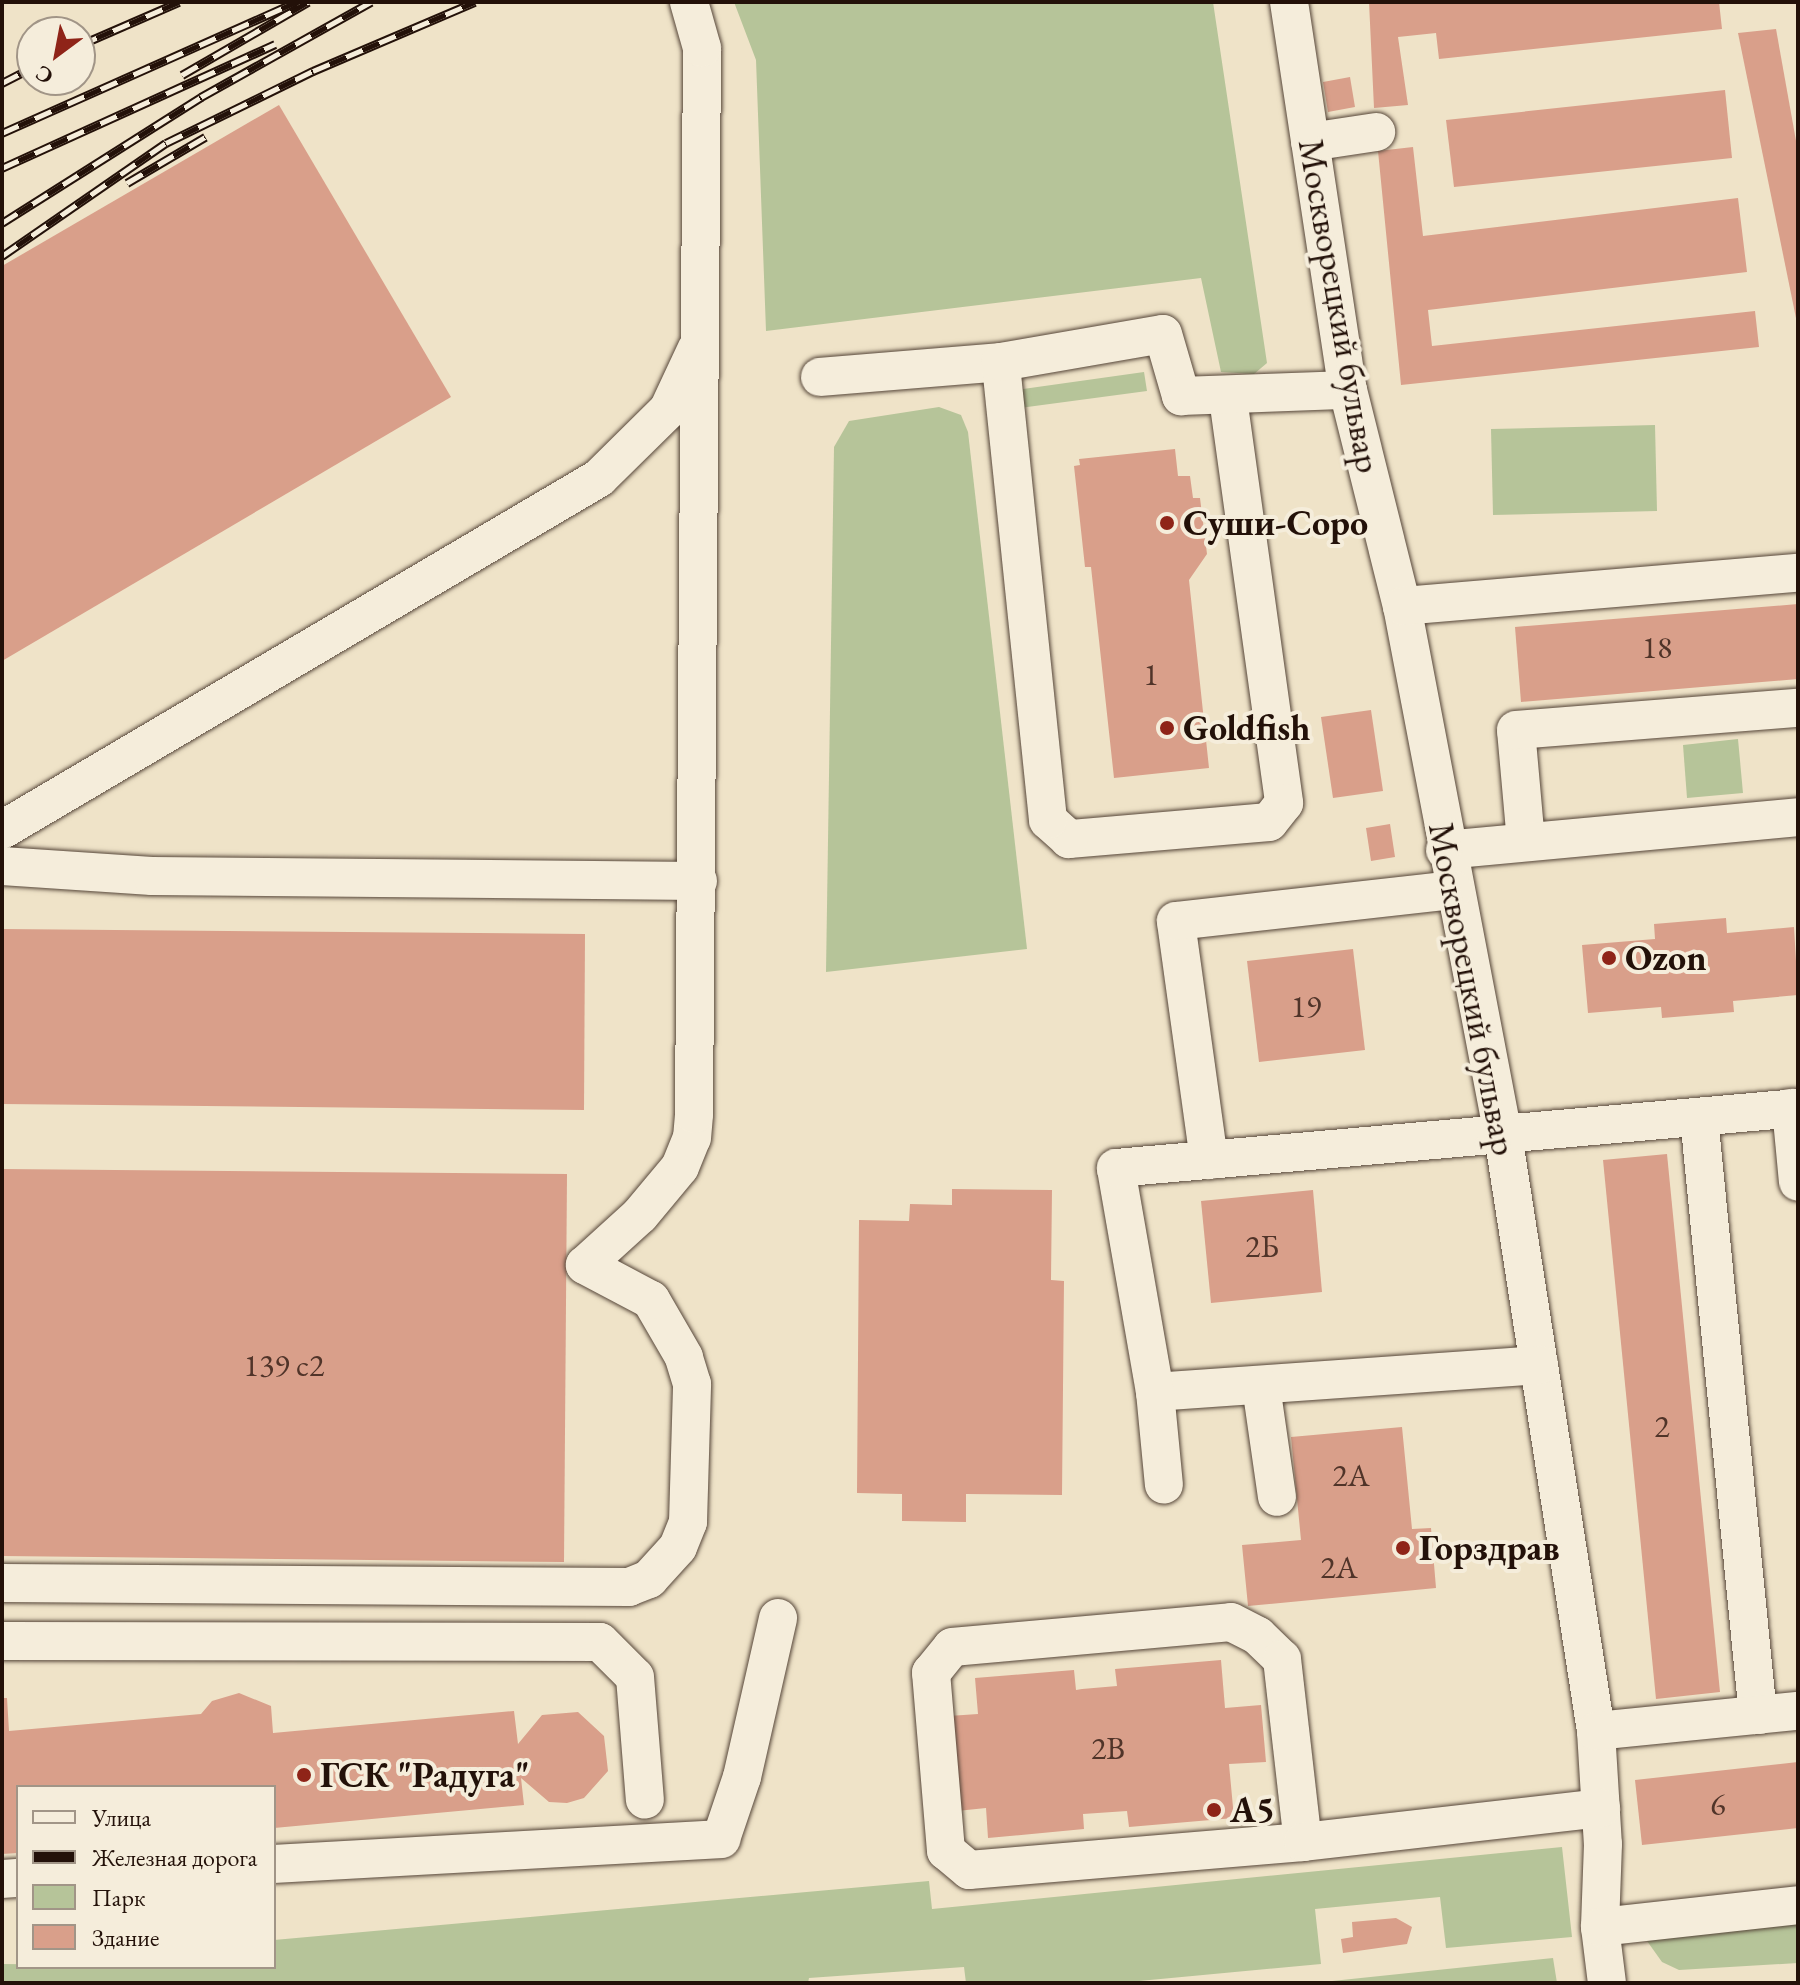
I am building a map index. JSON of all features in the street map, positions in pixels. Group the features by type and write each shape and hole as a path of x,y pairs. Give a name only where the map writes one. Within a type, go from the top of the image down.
{"street":[{"path":"2,1583 629,1587 668,1562 688,1522 692,1384 684,1357 651,1300 585,1265 662,1192 692,1138 704,326 702,48 689,2"},
{"name":"Москворецкий бульвар","path":"1289,2 1348,390 1402,606 1445,850 1503,1135 1596,1731 1601,1808 1600,1927 1607,1983"},
{"path":"1310,142 1376,132"},
{"path":"2,830 599,478 668,410 690,372 704,326"},
{"path":"820,377 1001,362 1163,334 1181,396 1228,398 1348,390"},
{"path":"1001,362 1048,820 1069,839 1269,822 1284,803 1228,398"},
{"path":"1402,606 1798,573"},
{"path":"1526,842 1516,730 1798,708"},
{"path":"1445,850 1798,817"},
{"path":"2,866 152,876 698,881"},
{"path":"1209,1160 1176,921 1453,890"},
{"path":"1164,1485 1155,1392 1116,1168 1794,1108 1798,1182"},
{"path":"1699,1117 1758,1715"},
{"path":"1155,1392 1539,1365"},
{"path":"1261,1386 1277,1497"},
{"path":"276,1864 721,1839 742,1777 778,1618"},
{"path":"1303,1842 1282,1659 1258,1636 1231,1622 952,1647 931,1673 946,1851 969,1870 1303,1842 1601,1808"},
{"path":"2,1641 600,1642 635,1677 645,1800"},
{"path":"1596,1731 1798,1711"},
{"path":"1600,1927 1798,1905"}],"green space":[{"path":"734,2 1213,2 1267,363 1254,374 1221,372 1201,278 766,331 756,60"},
{"path":"1144,372 1147,391 1012,409 1009,391"},
{"path":"939,407 961,415 968,432 1027,949 826,972 834,447 849,421"},
{"path":"1655,425 1657,511 1493,515 1491,429"},
{"path":"1738,739 1743,793 1687,798 1683,745"},
{"path":"1562,1847 1572,1937 1446,1948 1440,1897 1315,1909 1321,1964 1118,1983 966,1983 964,1967 809,1978 808,1983 2,1983 2,1964 16,1964 16,1969 276,1969 276,1940 929,1881 932,1909"},
{"path":"1798,1921 1798,1963 1679,1970 1662,1962 1642,1934"},
{"path":"1553,1958 1557,1983 1313,1983"}],"building":[{"path":"1369,2 1719,2 1722,29 1439,59 1436,33 1398,37 1408,105 1374,108"},
{"path":"1776,29 1798,152 1797,323 1738,33"},
{"path":"1350,77 1355,107 1328,112 1323,82"},
{"path":"1725,90 1732,158 1454,187 1446,120"},
{"path":"279,105 451,397 2,661 2,266"},
{"path":"1413,147 1423,236 1738,198 1747,272 1428,310 1432,346 1755,311 1759,347 1401,385 1378,151"},
{"path":"1175,449 1178,476 1190,476 1193,498 1200,498 1207,554 1189,580 1209,768 1114,778 1091,567 1085,567 1074,466 1080,465 1079,459"},
{"path":"1798,604 1798,679 1521,702 1515,627"},
{"path":"1371,710 1383,791 1333,798 1321,717"},
{"path":"1390,824 1395,857 1371,861 1366,828"},
{"path":"1726,918 1727,933 1794,927 1798,995 1733,1001 1734,1012 1662,1018 1661,1007 1588,1013 1582,945 1655,939 1654,924"},
{"path":"2,929 585,934 584,1110 2,1104"},
{"path":"1353,949 1365,1050 1259,1062 1247,961"},
{"path":"1667,1154 1720,1692 1656,1699 1603,1160"},
{"path":"2,1169 567,1174 564,1562 2,1556"},
{"path":"952,1189 1052,1190 1051,1280 1064,1281 1062,1495 966,1494 966,1522 902,1521 902,1494 857,1493 859,1220 909,1221 910,1204 952,1205"},
{"path":"1313,1190 1322,1292 1211,1303 1201,1201"},
{"path":"1402,1427 1412,1529 1431,1528 1436,1588 1248,1606 1242,1545 1301,1540 1291,1437"},
{"path":"1221,1660 1225,1708 1261,1705 1266,1762 1229,1764 1234,1818 1129,1827 1127,1811 1083,1814 1084,1829 988,1838 986,1808 957,1811 949,1716 978,1714 975,1678 1074,1670 1076,1690 1117,1686 1115,1669"},
{"name":"ГСК \"Радуга\"","path":"239,1693 271,1706 273,1733 514,1711 518,1744 542,1715 578,1712 604,1736 608,1771 584,1798 567,1803 549,1802 521,1778 524,1805 276,1828 276,1785 16,1785 16,1853 2,1854 2,1698 7,1698 9,1731 201,1714 212,1701"},
{"path":"1798,1762 1798,1828 1642,1845 1635,1780"},
{"path":"1396,1918 1412,1927 1407,1944 1343,1953 1341,1939 1353,1937 1352,1922"}],"railway":[{"path":"96,38 179,2"},
{"path":"2,133 296,2"},
{"path":"182,75 308,2"},
{"path":"2,223 201,97 371,2"},
{"path":"2,256 166,143 313,71 475,2"},
{"path":"2,168 275,44"},
{"path":"2,83 16,76"},
{"path":"127,183 205,137"}],"place":[{"name":"Суши-Соро","path":"1167,523"},
{"name":"Goldfish","path":"1167,728"},
{"name":"Ozon","path":"1609,958"},
{"name":"Горздрав","path":"1403,1548"},
{"name":"ГСК \"Радуга\"","path":"304,1775"},
{"name":"А5","path":"1214,1810"}]}
